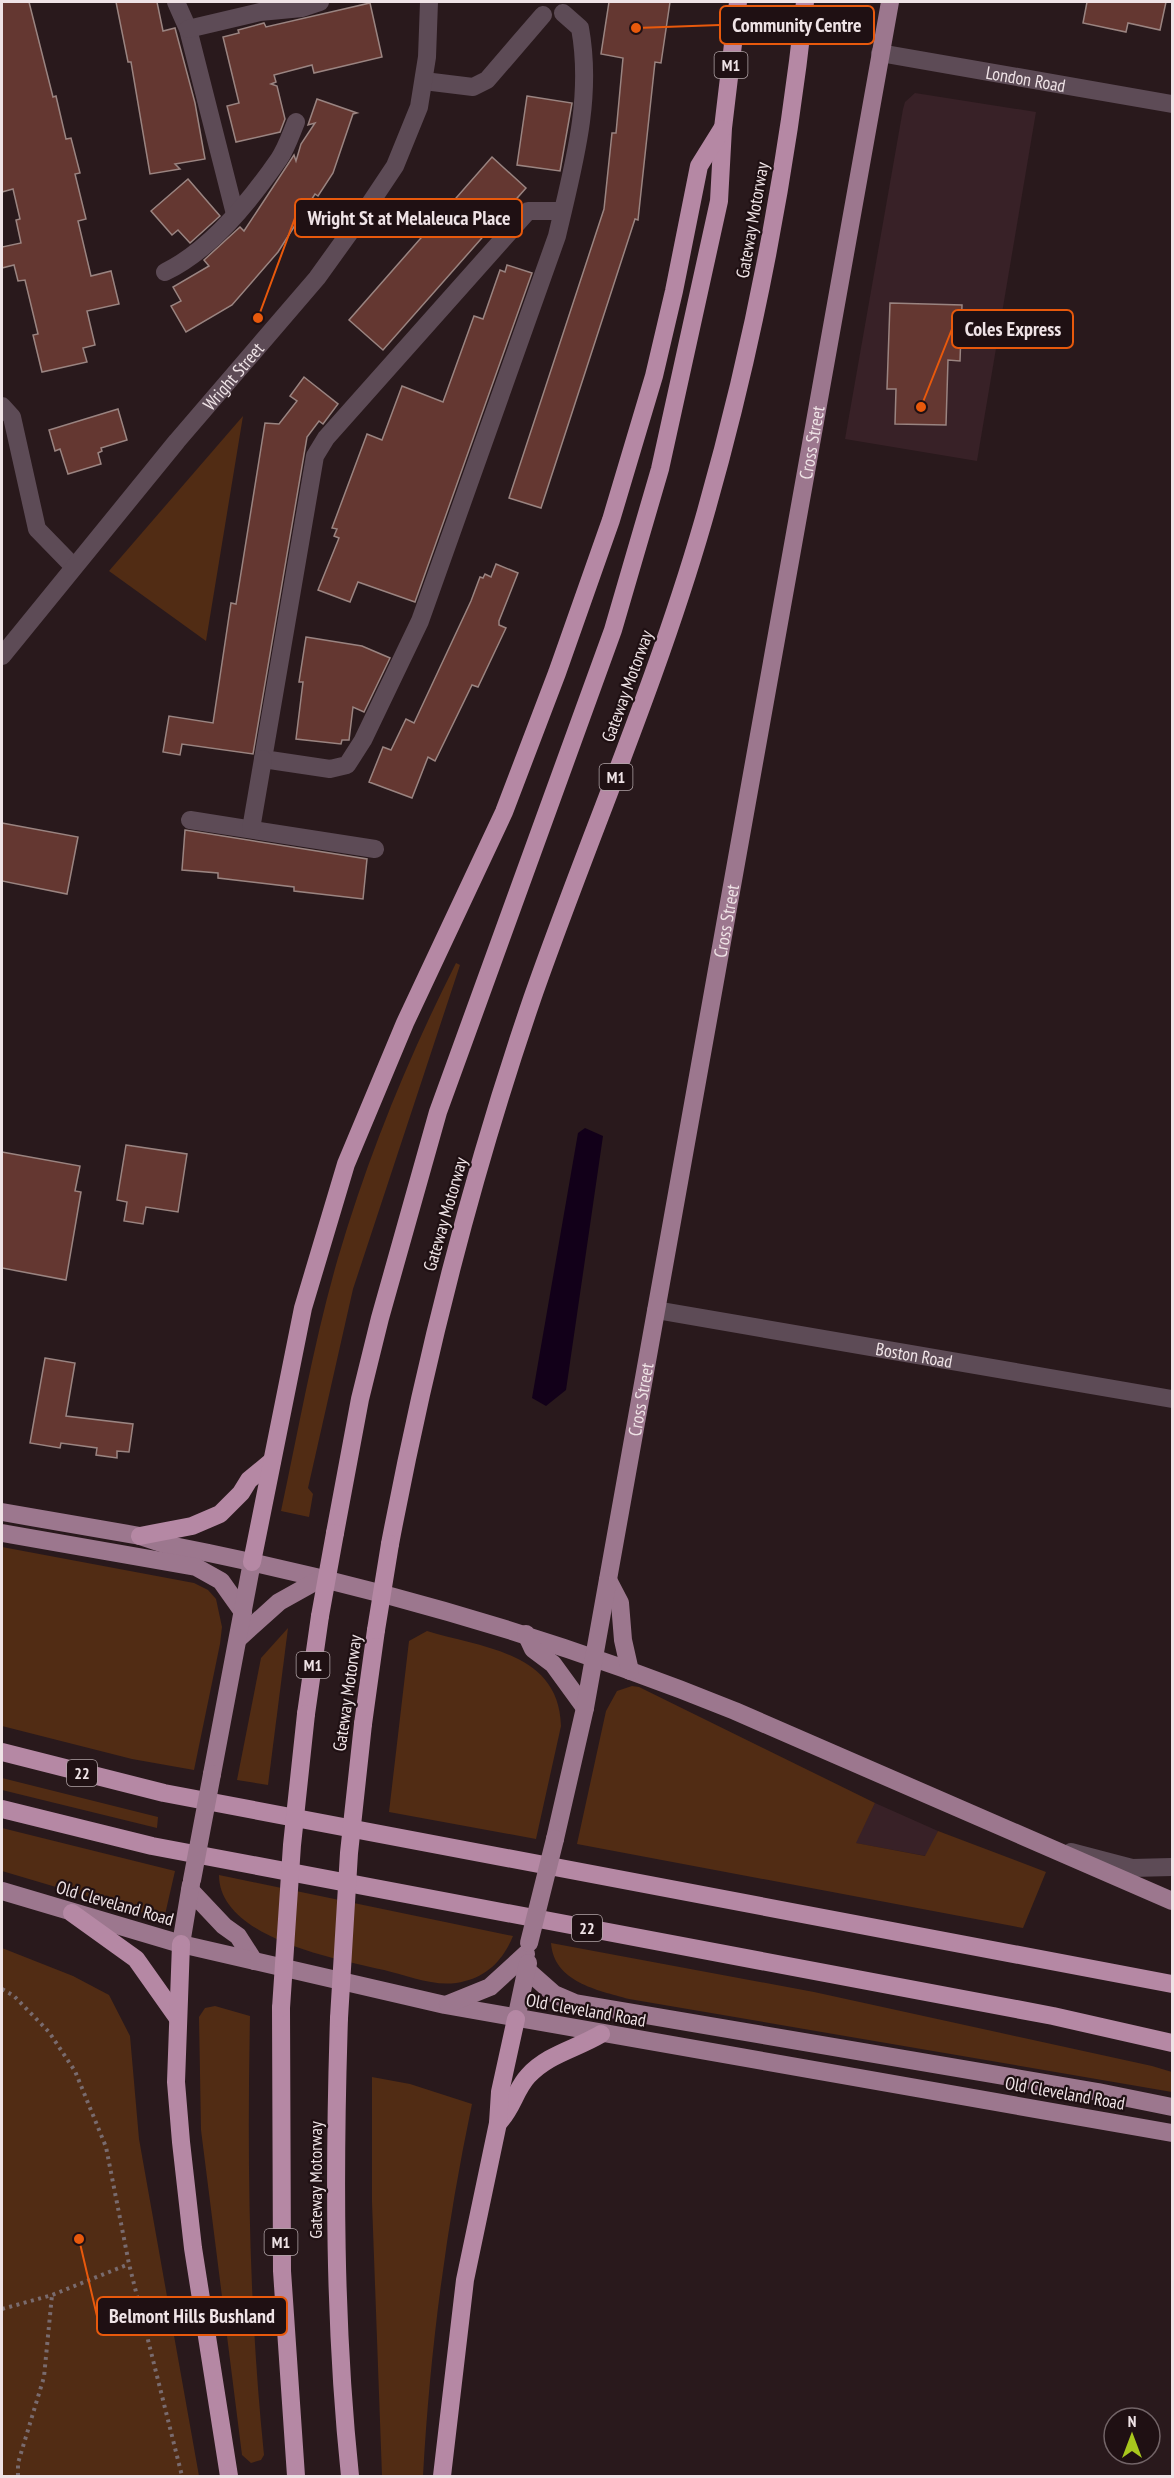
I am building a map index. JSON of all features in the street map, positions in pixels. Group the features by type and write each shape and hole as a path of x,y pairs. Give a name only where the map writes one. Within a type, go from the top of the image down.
{"highway":[{"name":"Gateway Motorway","path":"296,2476 282,2271 281,2008 292,1845 306,1714 334,1533 377,1329 438,1112 606,650 654,492 719,201 723,128 738,2"},
{"name":"Gateway Motorway","path":"350,2476 340,2353 335,2217 339,2018 348,1865 363,1724 390,1544 433,1339 505,1083 533,996 648,695 697,544 727,435 751,335 774,219 805,2"},
{"path":"252,1562 303,1308 346,1164 405,1023 504,812 558,673 611,520 648,396 674,291 699,166 723,128"},
{"path":"140,1536 192,1526 220,1514 249,1480 272,1461"},
{"name":"22","path":"2,1752 164,1793 1173,1984"},
{"name":"22","path":"2,1809 152,1846 1053,2016 1173,2043"},
{"path":"72,1912 136,1959 177,2017"},
{"path":"181,1944 176,2082 186,2193 229,2476"},
{"path":"442,2476 465,2280 498,2123 500,2092 516,2019"},
{"path":"498,2123 506,2115 519,2087 541,2064 601,2034"}],"main road":[{"name":"Cross Street","path":"516,2019 528,1956 585,1708 890,2"},
{"path":"2,1512 140,1536 164,1544 393,1594 526,1634 630,1671 811,1742 1173,1900"},
{"path":"2,1533 196,1567 221,1581 243,1612"},
{"path":"181,1944 252,1562"},
{"path":"239,1638 279,1602 322,1578"},
{"path":"608,1580 620,1603 623,1640 630,1671"},
{"path":"526,1634 533,1649 553,1664 585,1708"},
{"path":"191,1885 224,1926 238,1936 254,1961"},
{"name":"Old Cleveland Road","path":"2,1892 181,1944 445,2005 1173,2133"},
{"path":"445,2005 463,2000 490,1987 528,1956 554,1994 575,2003 1075,2088 1173,2108"}],"street":[{"path":"176,2 188,29 235,214"},
{"path":"188,29 260,12 302,8 320,2"},
{"name":"Wright Street","path":"2,656 73,566 317,278 395,166 419,106 424,81 429,2"},
{"path":"263,759 330,769 347,765 363,740 420,621 558,236 585,110 585,55 580,28 564,8 551,18 541,8 529,33 487,80 473,87 424,81"},
{"name":"London Road","path":"880,53 1173,105"},
{"path":"165,272 189,261 235,214 280,158 296,122"},
{"path":"251,829 315,456 326,438 528,211 563,211"},
{"path":"2,406 12,417 37,529 73,566"},
{"path":"190,820 375,849"},
{"name":"Boston Road","path":"656,1310 1173,1399"},
{"path":"1058,1850 1132,1868 1173,1867"}],"path":[{"path":"2,1989 14,1996 49,2032 75,2071 106,2146 129,2264 182,2476"},
{"path":"2,2309 52,2295 129,2264"},
{"path":"18,2476 18,2463 44,2376 52,2295"}],"shaded area":[{"path":"915,93 1036,112 977,461 845,439 903,109 905,102"},
{"path":"243,416 206,641 109,571"},
{"path":"456,963 460,965 353,1289 308,1488 313,1494 309,1517 281,1511 322,1321 338,1258 362,1182 390,1108"},
{"path":"585,1128 603,1136 566,1390 546,1406 532,1398 578,1133"},
{"path":"2,1547 194,1583 208,1590 216,1599 222,1627 220,1644 194,1770 132,1759 2,1726"},
{"path":"288,1628 268,1785 237,1780 261,1658"},
{"path":"427,1631 514,1657 532,1668 547,1682 557,1701 561,1726 536,1839 389,1812 409,1641"},
{"path":"632,1686 639,1687 875,1803 856,1843 925,1856 938,1831 1046,1872 1023,1928 577,1844 606,1711 617,1691"},
{"path":"2,1778 158,1817 157,1828 2,1790"},
{"path":"875,1803 938,1831 926,1856 855,1843"},
{"path":"2,1828 175,1871 164,1919 2,1871"},
{"path":"219,1875 513,1936 500,1958 481,1975 455,1983 424,1981 311,1952 259,1930 238,1915 224,1897"},
{"path":"551,1943 814,1992 1152,2066 1172,2072 1172,2092 629,1999 591,1988 569,1975 560,1967"},
{"path":"2,1948 73,1976 109,1995 130,2036 139,2139 199,2476 2,2476"},
{"path":"215,2006 250,2016 250,2236 255,2345 264,2455 261,2460 251,2463 242,2455 201,2130 199,2017 205,2008"},
{"path":"372,2077 410,2084 472,2104 454,2197 440,2289 423,2476 382,2476 372,2202"}],"building":[{"path":"2,2 29,2 53,97 56,96 66,139 71,138 80,173 75,174 86,219 78,221 91,276 111,271 119,304 87,311 95,345 83,348 87,362 42,372 33,335 38,334 25,280 18,281 14,265 2,268 2,247 21,243 16,220 20,219 13,189 2,192"},
{"path":"116,2 157,2 163,31 175,28 195,103 205,159 175,164 180,169 150,174 131,62 128,62"},
{"path":"609,2 670,2 661,63 655,62 638,220 635,219 541,508 509,498 604,209 612,133 616,133 623,58 601,54"},
{"path":"1087,2 1166,2 1160,30 1128,23 1126,32 1083,23"},
{"path":"370,3 382,57 314,73 312,65 274,75 276,82 271,84 277,86 285,119 280,132 236,142 227,106 239,103 223,37 264,23 266,27"},
{"path":"527,96 572,103 560,171 517,165"},
{"path":"317,99 357,113 353,114 333,173 318,196 315,194 278,252 232,305 186,332 171,306 181,301 173,287 209,266 204,260 240,227 244,231 294,155 296,161 301,144 315,123 308,125"},
{"path":"492,157 526,188 383,350 349,320"},
{"path":"188,179 220,216 190,243 178,230 172,235 151,211"},
{"path":"507,265 532,273 415,602 358,582 350,602 318,590 339,538 334,536 337,529 332,528 367,434 382,440 402,386 443,402 474,316 483,319 500,270 505,272"},
{"path":"890,303 962,305 960,361 948,360 946,425 895,424 896,389 887,389"},
{"path":"304,377 338,404 323,424 319,421 307,437 253,754 182,744 180,755 163,752 169,716 213,723 231,603 236,604 265,423 279,424 297,401 290,396"},
{"path":"118,409 127,440 101,448 102,451 98,453 101,464 68,474 60,449 55,451 49,430"},
{"path":"496,564 518,573 499,621 499,625 506,628 478,687 472,685 435,761 428,757 412,798 369,782 383,747 391,750 406,719 414,723 480,577 483,578 485,574 491,577"},
{"path":"306,637 362,646 390,658 364,712 353,707 349,740 342,740 341,744 296,739 303,682 299,682"},
{"path":"2,823 78,837 67,894 2,881"},
{"path":"185,830 367,859 363,899 294,891 294,887 218,878 218,873 182,870"},
{"path":"126,1145 187,1154 178,1212 146,1207 143,1224 124,1221 127,1202 117,1200"},
{"path":"2,1152 80,1166 75,1191 81,1192 66,1280 2,1268"},
{"path":"45,1358 75,1363 66,1416 133,1424 129,1452 117,1451 117,1458 96,1455 97,1448 61,1443 60,1448 30,1443"}],"place":[{"name":"Community Centre","path":"636,28"},
{"name":"Wright St at Melaleuca Place","path":"258,318"},
{"name":"Coles Express","path":"921,407"},
{"name":"Belmont Hills Bushland","path":"79,2239"}]}
